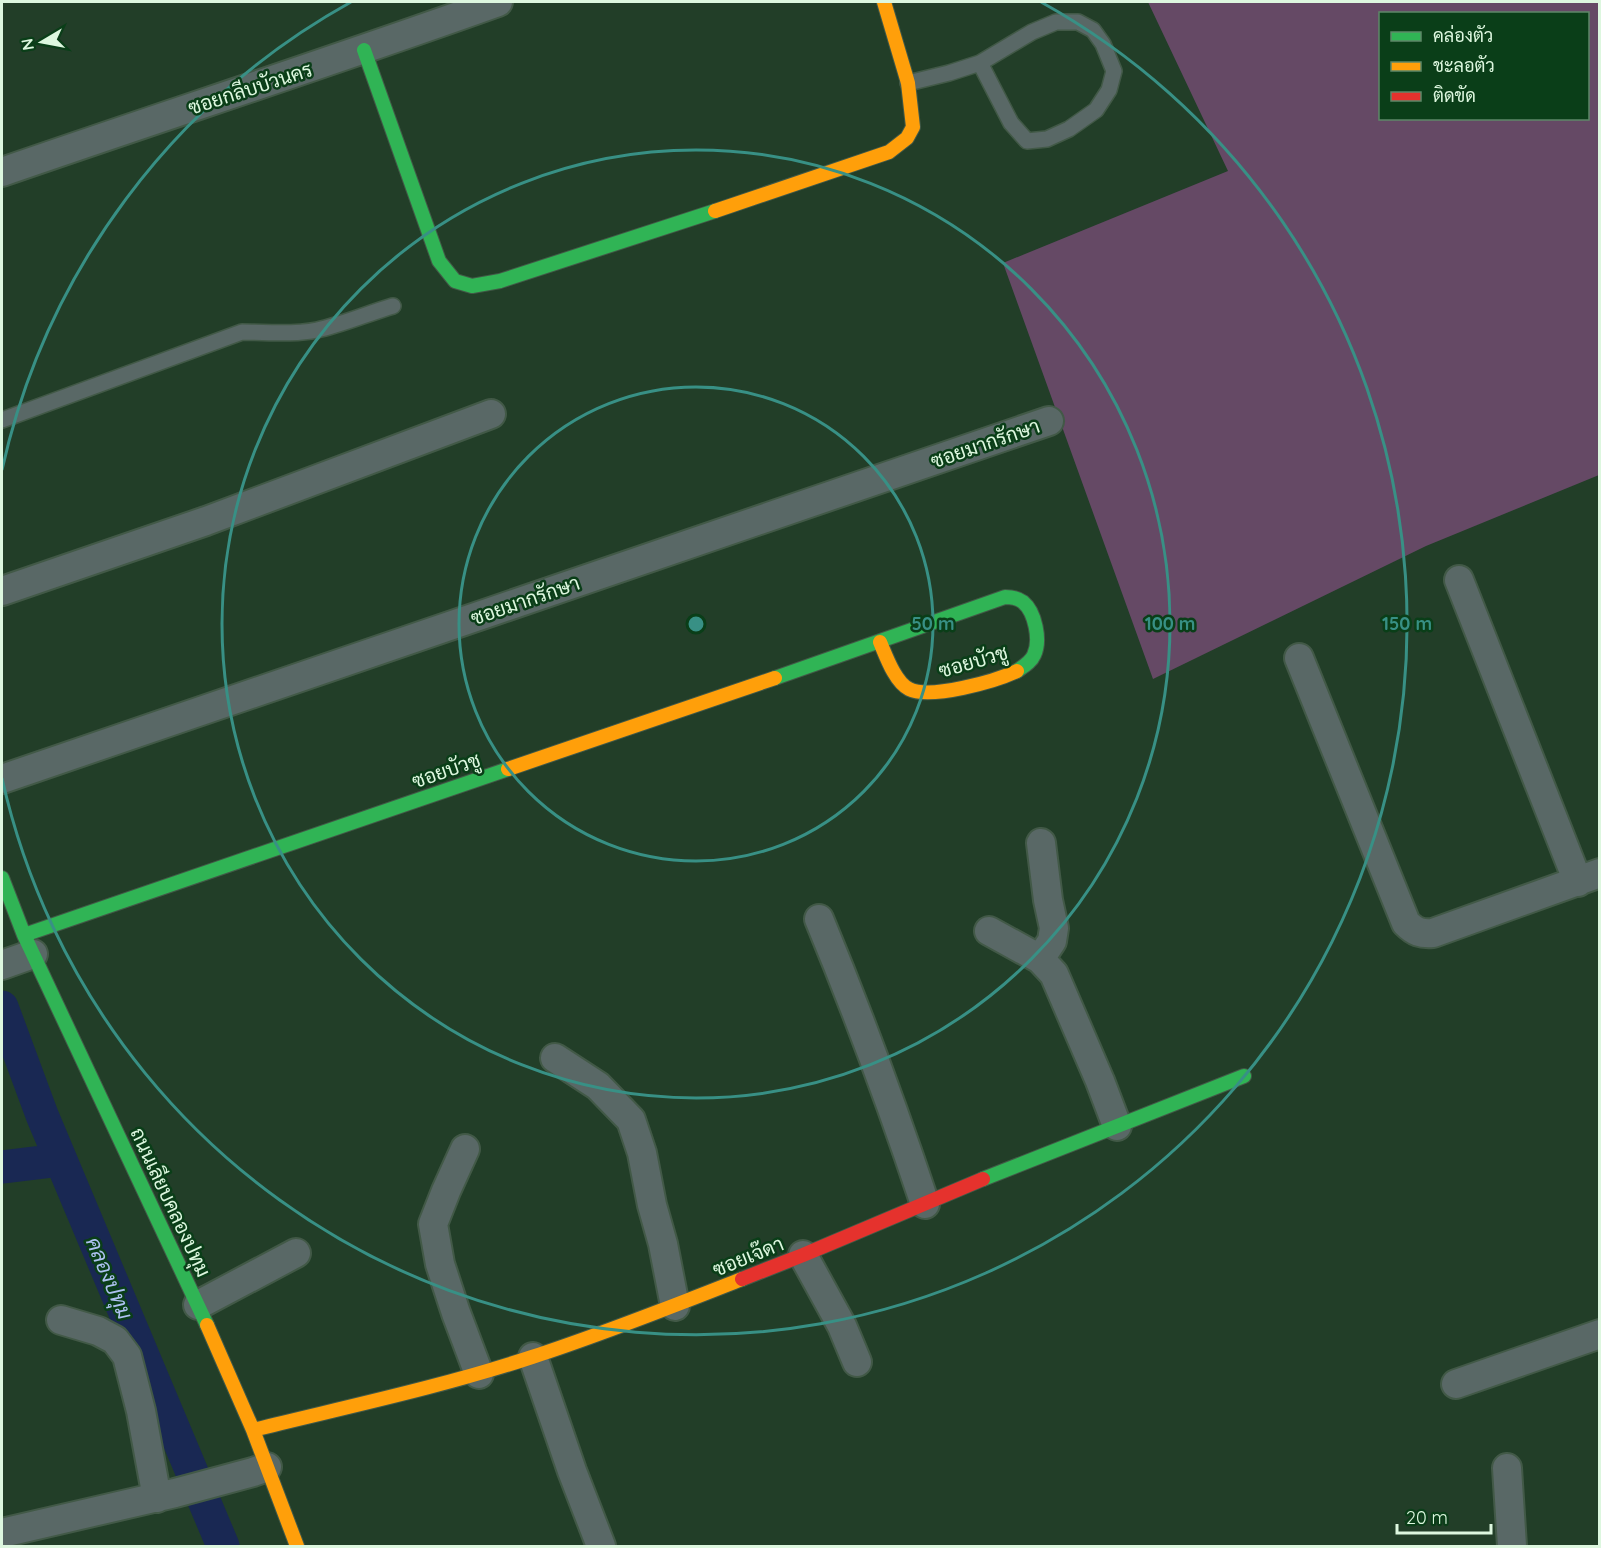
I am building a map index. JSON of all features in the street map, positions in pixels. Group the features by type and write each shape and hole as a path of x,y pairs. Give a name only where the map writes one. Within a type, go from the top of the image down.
{"street":[{"name":"ซอยกลีบบัวนคร","path":"3,168 364,50 498,2"},
{"path":"364,50 439,261 455,281 472,286 500,281 889,152 907,138 913,127 908,83 884,2"},
{"path":"2,591 206,521 491,414"},
{"name":"ซอยมากรักษา","path":"2,779 1049,421"},
{"path":"1299,658 1406,923 1415,932 1433,933 1589,878 1459,580"},
{"name":"ซอยบัวชู","path":"18,954 880,642 1005,597 1016,598 1024,603 1034,623 1038,641 1034,657 1018,671 957,689 929,692 909,689 898,679 880,642"},
{"path":"1040,960 1052,941 1054,928 1041,843"},
{"name":"ถนนเลียบคลองปทุม","path":"2,878 18,954 198,1305 253,1430 260,1470 297,1546"},
{"path":"819,919 871,1049 925,1204"},
{"path":"989,932 1040,960 1054,974 1117,1126"},
{"path":"555,1058 598,1086 631,1120 642,1153 675,1306"},
{"name":"ซอยเจ๊ดา","path":"253,1430 479,1374 533,1358 675,1306 1117,1126 1244,1077"},
{"path":"465,1149 433,1224 440,1264 479,1374"},
{"path":"198,1305 296,1253"},
{"path":"803,1255 842,1326 856,1362"},
{"path":"61,1320 99,1330 115,1340 127,1356 166,1496"},
{"path":"1456,1384 1599,1334"},
{"path":"533,1358 601,1546"},
{"path":"1507,1468 1512,1546"},
{"path":"2,1533 166,1496 260,1470"}],"lane":[{"path":"908,83 980,63 1032,32 1056,22 1078,22 1093,30 1103,44 1114,71 1109,90 1096,110 1069,129 1054,136 1027,141 1011,123 980,63"},
{"path":"2,420 242,332 292,333 317,330 393,306"}],"shaded area":[{"path":"1148,2 1599,2 1599,475 1426,546 1153,679 1003,263 1228,171"}],"waterway":[{"name":"คลองปทุม","path":"2,1007 42,1115 223,1546"},
{"path":"2,1167 60,1160"}],"traffic: fast":[{"path":"364,50 439,261 455,281 472,286 500,281 715,211"},
{"path":"775,678 1005,597 1023,602 1031,612 1036,627 1037,642 1034,655 1017,671"},
{"path":"24,935 508,769"},
{"path":"2,878 24,935 207,1325"},
{"path":"983,1179 1244,1076"}],"traffic: slow":[{"path":"715,211 889,152 907,138 913,127 908,83 884,2"},
{"path":"880,642 899,681 909,689 919,692 963,688 1017,671"},
{"path":"508,769 775,678"},
{"path":"253,1430 498,1368 559,1348 742,1279"},
{"path":"207,1325 253,1430 297,1546"}],"traffic: jam":[{"path":"742,1279 983,1179"}]}
